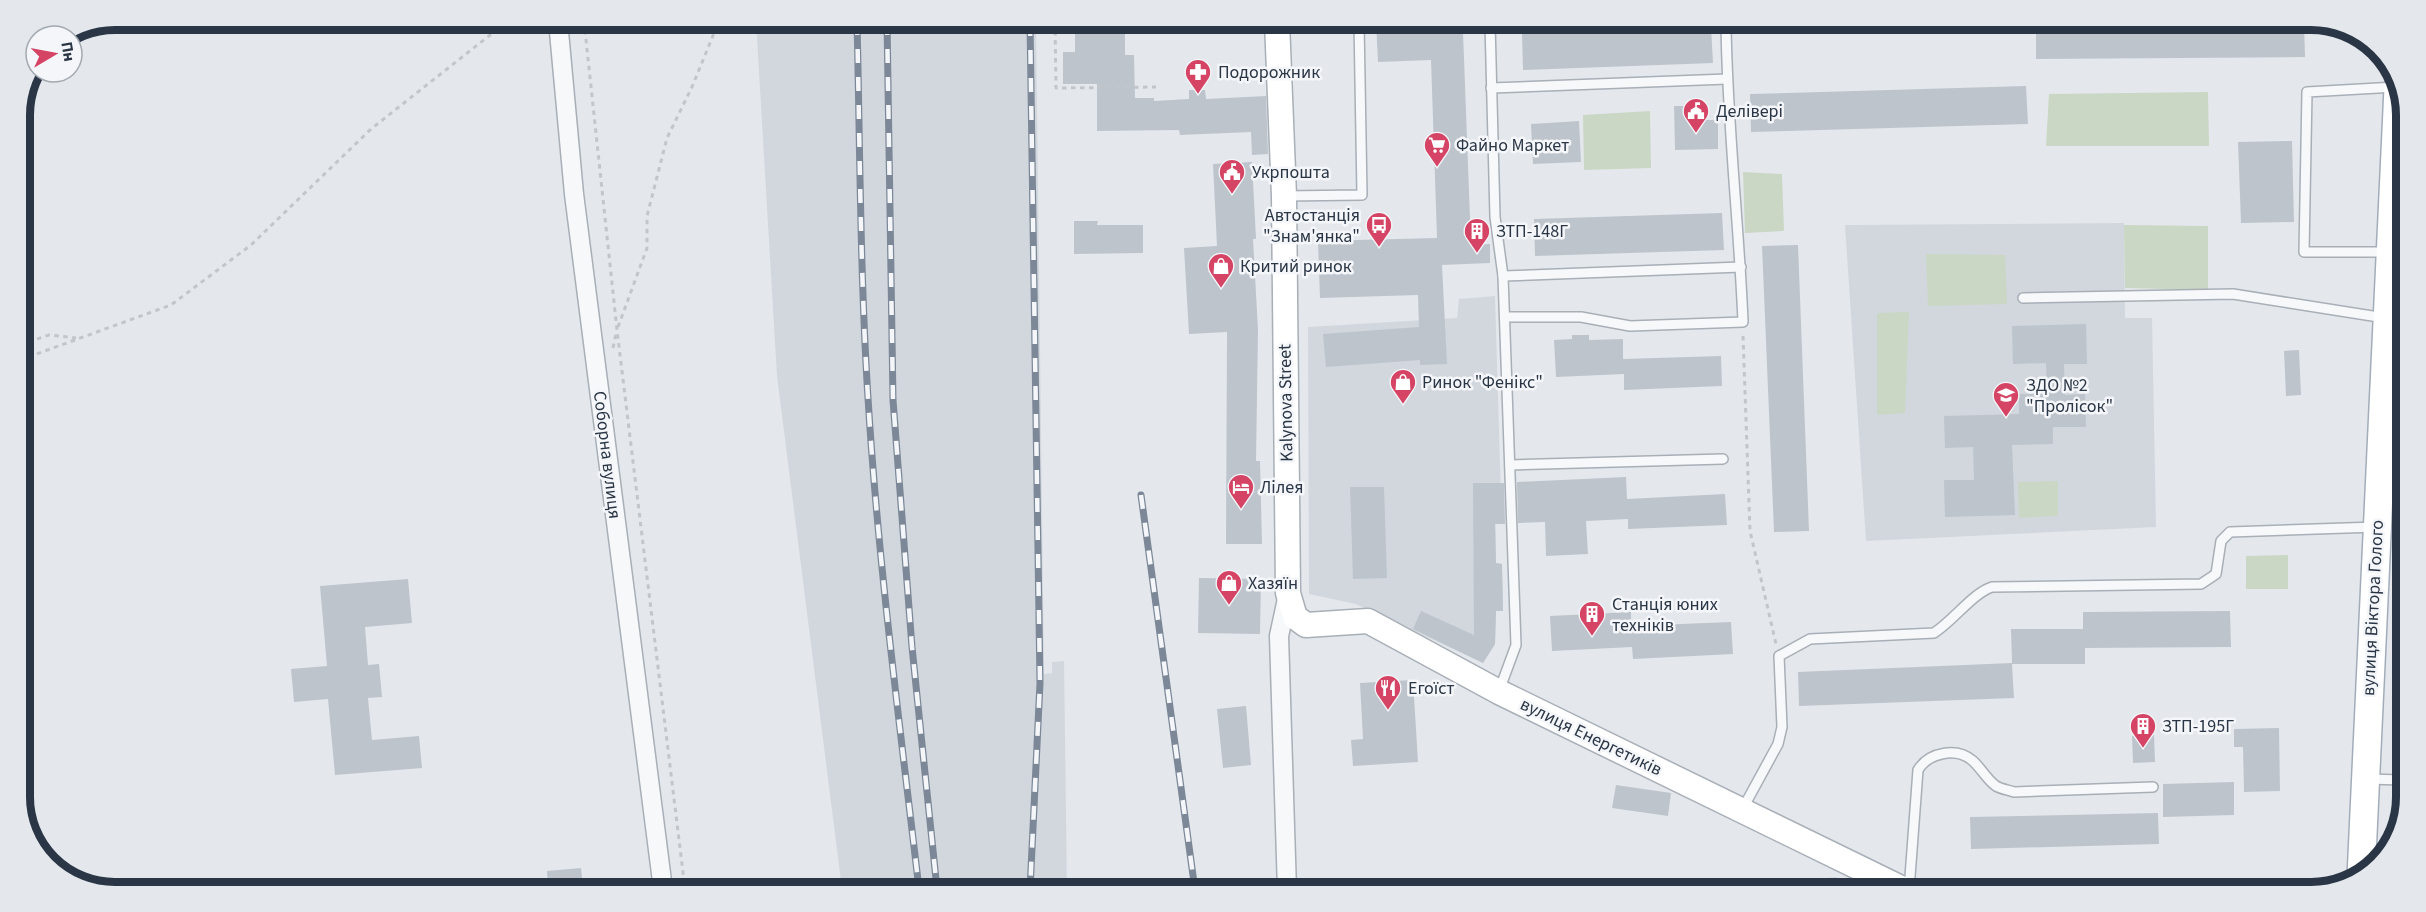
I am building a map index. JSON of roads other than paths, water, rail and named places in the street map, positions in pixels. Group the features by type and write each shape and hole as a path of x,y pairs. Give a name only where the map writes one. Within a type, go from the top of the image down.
{"main road":[{"name":"вулиця Віктора Голого","path":"2396,134 2391,252 2396,279"},
{"name":"вулиця Віктора Голого","path":"2361,865 2387,319 2396,288"}],"street":[{"name":"Соборна вулиця","path":"559,30 574,194 662,882"},
{"name":"Kalynova Street","path":"1277,30 1284,196 1288,592 1279,636 1287,882"},
{"name":"вулиця Енергетиків","path":"1288,592 1295,618 1306,625 1368,621 1499,692 1890,882"}],"lane":[{"path":"1284,196 1362,195 1359,30"},
{"path":"1490,30 1495,217 1503,276 1516,645 1499,692"},
{"path":"1505,317 1581,317 1630,326 1743,322 1727,79 1726,30"},
{"path":"1491,88 1727,79"},
{"path":"2391,87 2307,92 2304,252 2391,252"},
{"path":"1503,276 1741,267"},
{"path":"2023,298 2233,294 2387,319"},
{"path":"1510,465 1723,459"},
{"path":"1742,810 1778,744 1782,727 1779,656 1789,648 1810,639 1934,633 1951,622 1982,590 1992,587 2201,584 2216,574 2221,541 2230,532 2378,527"},
{"path":"1910,882 1918,770 1923,761 1933,756 1952,753 1972,759 1995,785 2014,792 2153,787"},
{"path":"2365,779 2396,780"}],"railway":[{"path":"857,30 863,304 872,459 890,644 918,882"},
{"path":"887,30 893,400 912,647 936,882"},
{"path":"1030,30 1040,683 1030,882"},
{"path":"1141,495 1194,882"}],"place":[{"name":"Подорожник","path":"1198,95"},
{"name":"Делівері","path":"1696,134"},
{"name":"Файно Маркет","path":"1437,168"},
{"name":"Укрпошта","path":"1232,195"},
{"name":"Автостанція \"Знам'янка\"","path":"1379,248"},
{"name":"ЗТП-148Г","path":"1477,254"},
{"name":"Критий ринок","path":"1221,289"},
{"name":"Ринок \"Фенікс\"","path":"1403,405"},
{"name":"ЗДО №2 \"Пролісок\"","path":"2006,418"},
{"name":"Лілея","path":"1241,510"},
{"name":"Хазяїн","path":"1229,606"},
{"name":"Станція юних техніків","path":"1592,637"},
{"name":"Егоїст","path":"1388,711"},
{"name":"ЗТП-195Г","path":"2143,749"}]}
